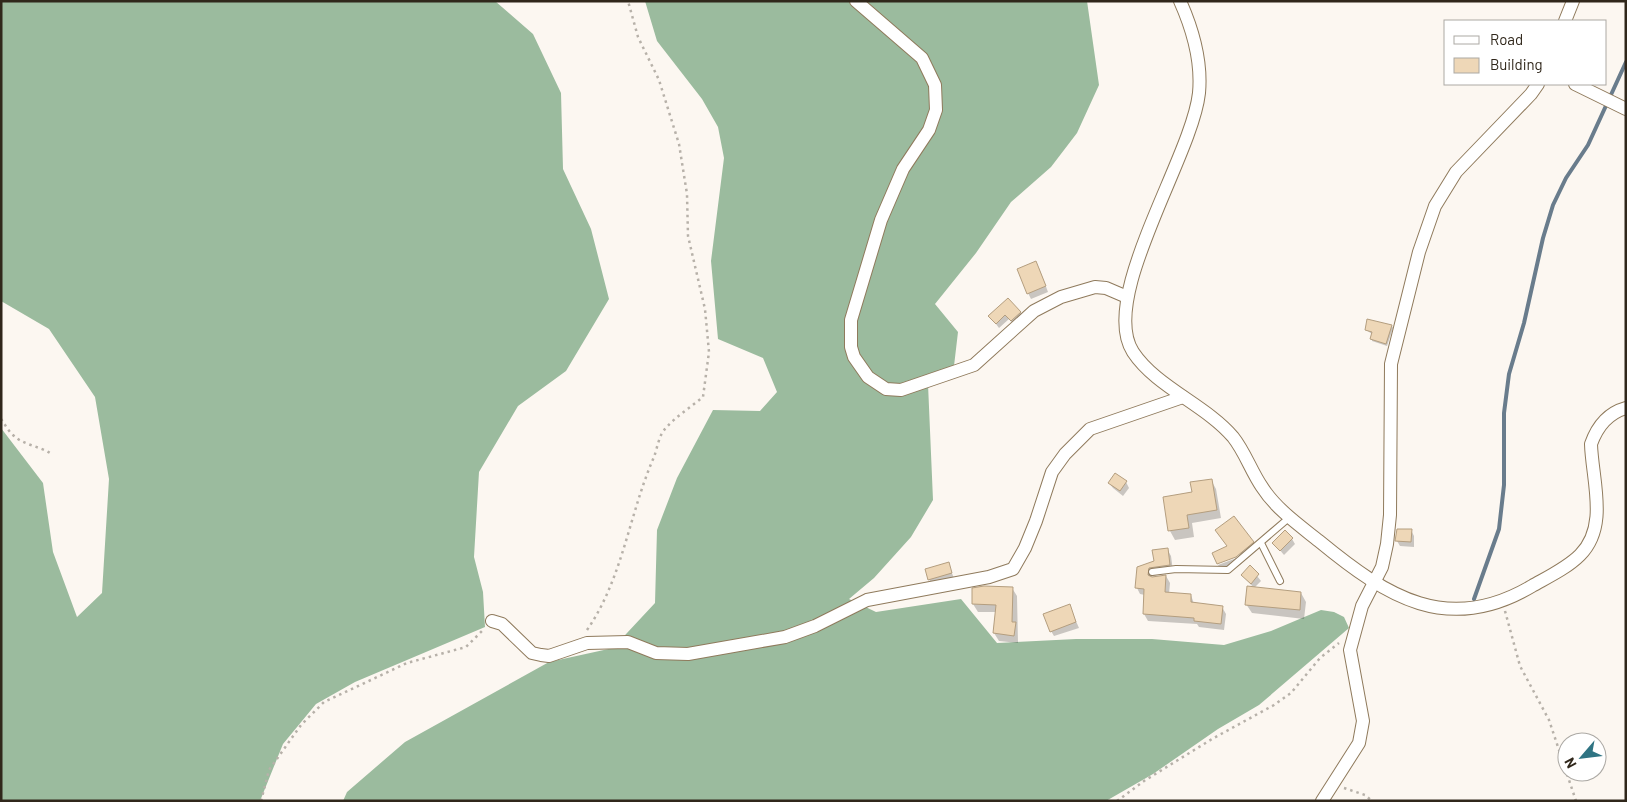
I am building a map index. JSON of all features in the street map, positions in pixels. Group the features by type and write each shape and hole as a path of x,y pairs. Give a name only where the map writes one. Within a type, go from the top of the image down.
{"street":[{"path":"856,1 922,58 935,85 936,110 929,130 903,169 880,220 851,320 851,347 854,357 868,376 886,389 901,390 974,365 1034,311 1061,296 1095,287 1106,288 1127,298"},
{"path":"1180,1 1195,40 1200,74 1199,96 1127,298 1124,318 1126,335 1134,353 1146,367 1233,438 1262,488 1290,517 1342,560 1375,582 1408,598 1444,610 1474,610 1503,601 1566,566 1588,545 1595,530 1598,517 1591,444 1594,435 1605,419 1617,410 1626,408"},
{"path":"1565,20 1573,1"},
{"path":"1322,801 1359,743 1363,721 1352,672 1350,650 1362,606 1375,582 1385,555 1390,515 1391,364 1418,252 1435,206 1456,172 1532,94 1537,85"},
{"path":"1576,85 1626,109"},
{"path":"492,621 502,624 532,653 549,656 587,643 628,642 656,653 688,654 784,637 815,626 867,600 989,577 1013,569 1025,548 1036,521 1052,472 1077,441 1090,429 1183,396"}],"lane":[{"path":"1152,572 1176,569 1228,570 1290,517"},
{"path":"1261,542 1280,581"}],"path":[{"path":"576,646 602,609 616,568 623,555 641,486 663,430 703,397 709,352 704,309 688,236 687,194 679,144 659,80 632,22 628,1"},
{"path":"1,418 12,435 21,441 41,447 50,453"},
{"path":"1503,601 1520,666 1549,720 1576,801"},
{"path":"261,801 269,770 301,725 324,702 407,663 466,647 492,621"},
{"path":"1117,801 1144,781 1212,739 1274,705 1291,693 1320,658 1342,641 1352,639"},
{"path":"1335,781 1344,788 1365,795 1372,801"}],"green space":[{"path":"1,1 495,1 533,34 561,93 563,169 591,229 609,299 566,371 518,406 479,472 474,557 483,592 485,627 355,682 316,704 283,744 260,801 1,801 1,428 43,483 53,552 77,617 102,593 109,479 95,397 49,329 1,301"},
{"path":"645,1 1087,1 1099,85 1077,133 1051,167 1011,202 976,253 935,304 958,332 954,366 928,384 933,500 911,537 874,578 849,599 876,612 961,599 997,643 1076,639 1152,639 1224,645 1271,631 1321,610 1334,612 1344,617 1349,628 1259,705 1218,729 1153,774 1106,801 343,801 347,792 405,742 549,662 613,648 655,603 657,530 677,478 713,410 760,411 777,392 763,358 718,339 711,261 724,158 718,127 702,99 657,41"}],"building":[{"path":"1036,261 1046,286 1027,294 1017,269"},
{"path":"1008,298 1021,312 1011,321 1005,315 996,324 988,316"},
{"path":"1367,319 1392,325 1386,344 1370,339 1372,332 1365,330"},
{"path":"1115,473 1127,481 1120,491 1108,483"},
{"path":"1212,479 1217,510 1187,515 1189,528 1168,531 1163,497 1192,492 1190,482"},
{"path":"1234,516 1254,542 1236,557 1217,564 1212,553 1227,546 1215,530"},
{"path":"1397,529 1412,529 1411,542 1395,541"},
{"path":"1285,530 1293,538 1280,551 1272,543"},
{"path":"1168,548 1170,565 1149,568 1148,575 1152,577 1166,575 1165,592 1191,594 1191,602 1223,606 1221,624 1194,621 1194,618 1143,614 1144,589 1135,588 1137,567 1154,561 1152,550"},
{"path":"949,562 952,573 928,580 925,569"},
{"path":"1250,565 1259,574 1251,584 1241,575"},
{"path":"984,586 1013,587 1012,622 1016,622 1014,636 993,633 996,605 972,604 972,588"},
{"path":"1247,586 1301,592 1300,610 1245,605"},
{"path":"1070,604 1076,622 1050,632 1043,614"}],"waterway":[{"path":"1474,599 1499,529 1504,485 1504,413 1509,374 1524,323 1543,238 1553,205 1566,178 1588,145 1626,62"}]}
